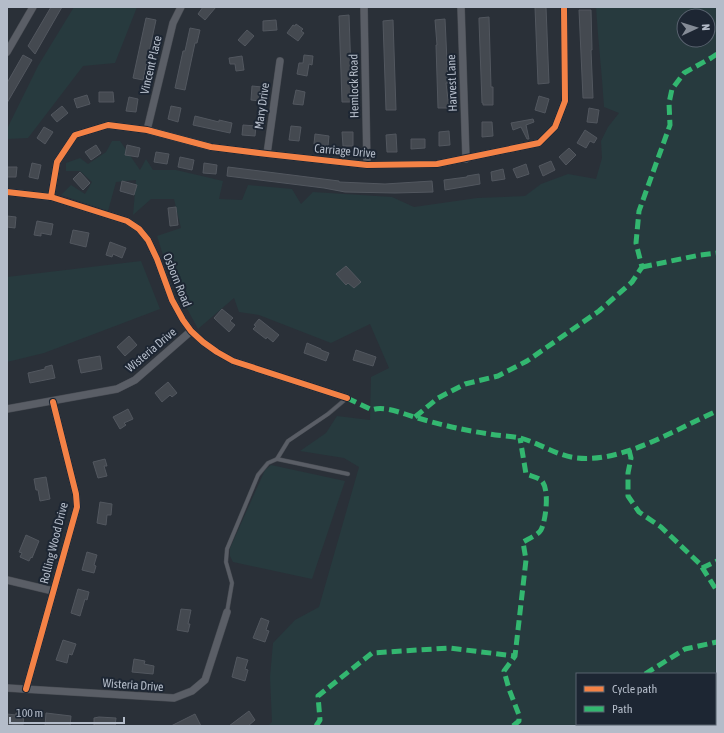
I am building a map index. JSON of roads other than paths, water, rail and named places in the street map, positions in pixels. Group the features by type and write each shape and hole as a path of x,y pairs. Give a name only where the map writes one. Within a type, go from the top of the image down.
{"street":[{"path":"7,52 33,7"},
{"name":"Vincent Place","path":"147,130 173,23 181,7"},
{"name":"Hemlock Road","path":"364,7 367,165"},
{"name":"Harvest Lane","path":"461,7 466,159"},
{"name":"Carriage Drive","path":"51,197 57,162 75,134 108,125 147,130 211,147 367,165 437,164 539,143 555,127 565,101 564,7"},
{"name":"Mary Drive","path":"267,154 280,61"},
{"name":"Osborn Road","path":"7,192 51,197 126,221 139,229 148,240 178,312 191,331 217,352 233,361 347,398"},
{"name":"Wisteria Drive","path":"7,409 53,402 117,389 136,380 191,331"},
{"name":"Rolling Wood Drive","path":"26,689 77,507 76,494 53,402"},
{"path":"7,580 53,591"},
{"name":"Wisteria Drive","path":"7,688 174,698 192,691 205,680 227,612"}],"lane":[{"path":"227,612 232,583 226,562 227,549 258,475 268,463 277,459 288,441 328,414 347,398"},
{"path":"277,459 348,474"}]}
